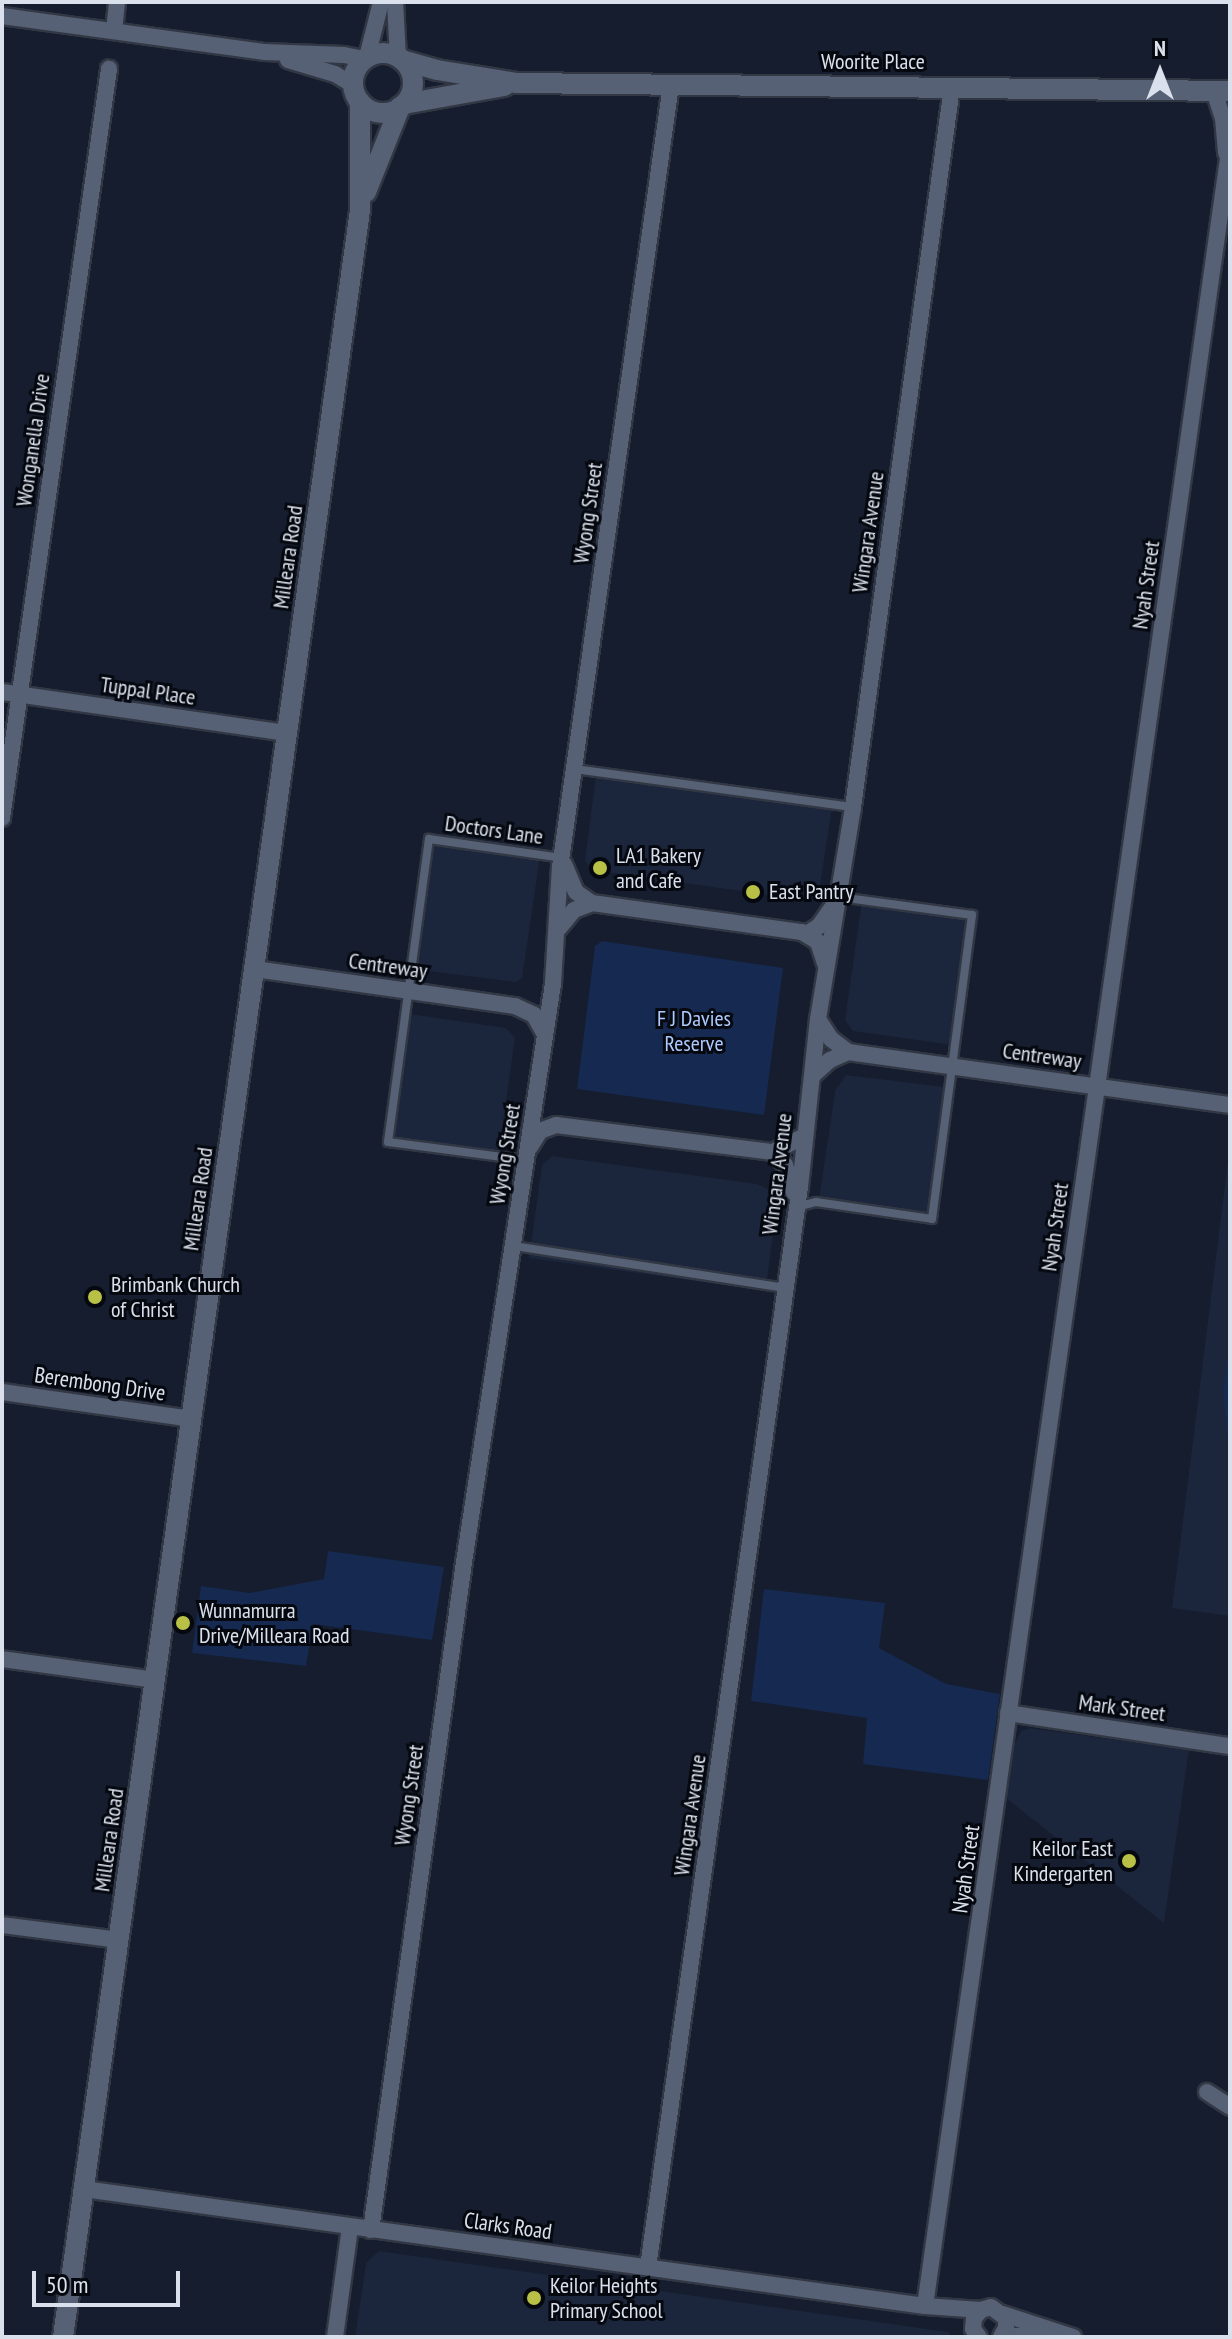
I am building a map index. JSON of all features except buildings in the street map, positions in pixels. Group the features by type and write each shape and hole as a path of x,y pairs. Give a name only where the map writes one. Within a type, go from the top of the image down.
{"main road":[{"path":"383,53 400,58 408,67 413,86 402,105 383,113 356,93 354,75 366,58 383,53"},
{"name":"Woorite Place","path":"400,58 437,70 516,83 1222,91"},
{"name":"Woorite Place","path":"402,105 516,83"},
{"name":"Milleara Road","path":"63,2337 360,209 356,93"},
{"name":"Milleara Road","path":"360,209 402,105"}],"street":[{"path":"114,31 117,2"},
{"path":"2,16 264,52 366,58 381,2"},
{"path":"395,2 400,58"},
{"path":"264,52 315,67 356,93"},
{"name":"Wonganella Drive","path":"2,818 109,69"},
{"name":"Wyong Street","path":"371,2230 464,1562 553,984 559,928 556,906 562,858 671,85"},
{"name":"Wingara Avenue","path":"648,2267 800,1187 803,1137 825,967 853,807 952,87"},
{"name":"Nyah Street","path":"925,2306 1228,148 1222,91"},
{"name":"Tuppal Place","path":"2,692 288,733"},
{"path":"562,858 576,892 592,903 808,933 818,942 825,967"},
{"path":"808,933 819,926 839,897"},
{"path":"559,928 574,910 592,903"},
{"name":"Centreway","path":"255,969 515,1006"},
{"path":"515,1006 537,999 553,984"},
{"path":"515,1006 534,1015 545,1035"},
{"path":"812,1076 830,1060 848,1052 831,1039 818,1019"},
{"name":"Centreway","path":"848,1052 1230,1105"},
{"path":"536,1093 547,1115 567,1125 773,1152 803,1137"},
{"path":"525,1160 533,1138 540,1131 567,1125"},
{"path":"773,1152 793,1180 795,1207"},
{"name":"Berembong Drive","path":"2,1392 192,1419"},
{"path":"2,1659 155,1680"},
{"name":"Mark Street","path":"1008,1713 1230,1746"},
{"path":"2,1925 119,1940"},
{"path":"1207,2092 1230,2107"},
{"name":"Clarks Road","path":"84,2189 925,2306 981,2310 991,2307 1003,2314"},
{"path":"335,2337 350,2227"},
{"name":"Clarks Road","path":"925,2306 976,2334"},
{"path":"976,2334 974,2318 981,2310"},
{"path":"1003,2314 1069,2336"},
{"path":"1003,2314 1006,2328 1001,2337 1069,2336"}],"lane":[{"path":"575,769 853,807"},
{"name":"Doctors Lane","path":"410,991 429,839 562,858"},
{"path":"795,1207 816,1202 932,1219 949,1066 972,915 839,897"},
{"path":"410,991 388,1142 525,1160"},
{"path":"514,1246 785,1288"}],"shaded area":[{"path":"597,767 833,801 818,898 798,899 592,870 585,861"},
{"path":"425,834 541,850 522,978 516,982 405,968"},
{"path":"863,894 980,910 960,1046 853,1031 845,1020"},
{"path":"410,1014 506,1028 515,1038 499,1152 393,1137"},
{"path":"846,1075 953,1088 935,1223 818,1207 835,1091"},
{"path":"1230,1145 1230,1616 1172,1608"},
{"path":"552,1156 757,1184 778,1194 767,1280 761,1290 529,1258 542,1165"},
{"name":"Keilor East Kindergarten","path":"1030,1728 1189,1750 1164,1923 1006,1798 1013,1747 1021,1731"},
{"name":"Keilor Heights Primary School","path":"379,2251 948,2332 952,2337 355,2337 366,2263"}],"green space":[{"name":"F J Davies Reserve","path":"602,941 783,968 764,1115 577,1089 595,946"},
{"path":"1230,1344 1230,1462 1223,1389"},
{"path":"328,1551 444,1567 432,1640 313,1624 306,1666 192,1653 201,1586 250,1593 324,1579"},
{"path":"764,1589 885,1603 879,1648 946,1684 1000,1694 988,1780 863,1764 867,1718 751,1701"}],"place":[{"name":"LA1 Bakery and Cafe","path":"600,868"},
{"name":"East Pantry","path":"753,892"},
{"name":"Brimbank Church of Christ","path":"95,1297"},
{"name":"Wunnamurra Drive/Milleara Road","path":"183,1623"},
{"name":"Keilor East Kindergarten","path":"1129,1861"},
{"name":"Keilor Heights Primary School","path":"534,2298"}]}
